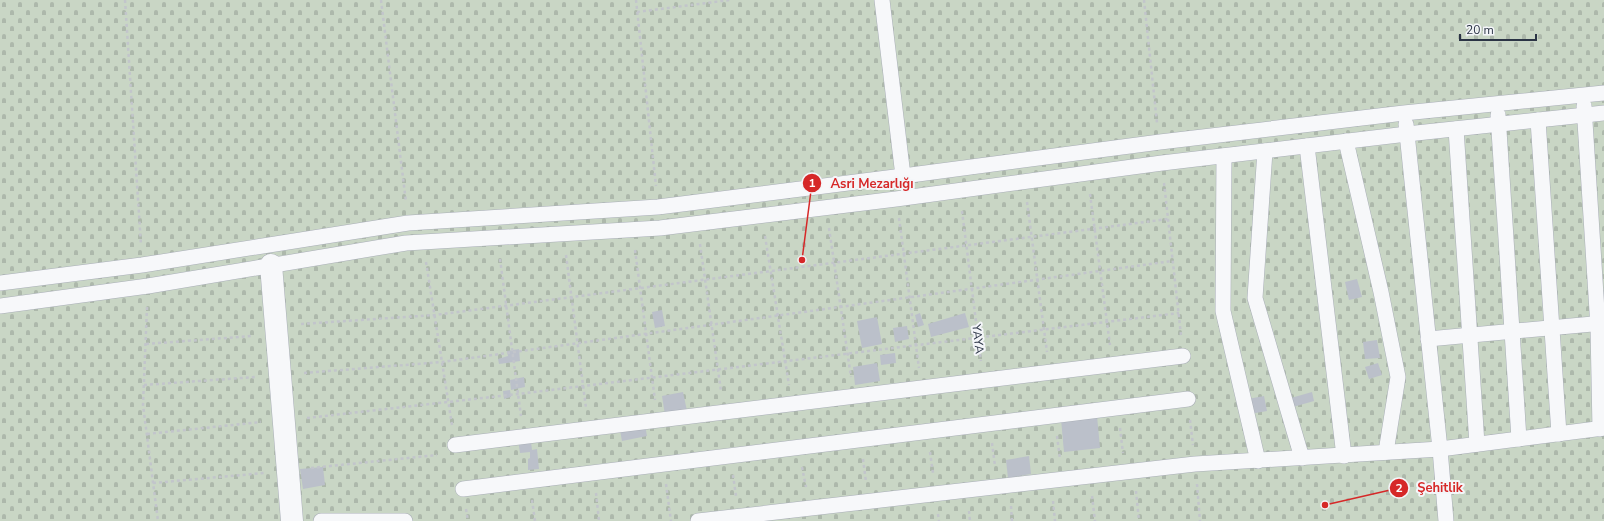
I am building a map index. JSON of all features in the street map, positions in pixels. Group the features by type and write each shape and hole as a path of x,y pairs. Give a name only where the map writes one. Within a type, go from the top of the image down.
{"street":[{"path":"271,265 292,521"}],"lane":[{"path":"882,0 903,176"},
{"path":"0,284 142,265 408,223 658,206 903,176 1160,142 1404,113 1604,93"},
{"path":"698,521 1195,464 1440,449 1602,428 1601,323 1583,95"},
{"path":"1497,104 1519,439"},
{"path":"1404,113 1440,449 1446,521"},
{"path":"0,306 148,286 406,244 632,230 697,224 959,191 1162,163 1407,134 1604,113"},
{"path":"1538,120 1559,434"},
{"path":"1456,129 1477,444"},
{"path":"1346,141 1381,292 1398,377 1386,452"},
{"path":"1307,146 1344,456"},
{"path":"1265,151 1255,298 1302,458"},
{"path":"1224,156 1223,311 1258,461"},
{"path":"1428,339 1601,323"},
{"path":"455,445 1183,356"},
{"path":"463,489 1188,399"},
{"path":"321,521 405,521"}],"path":[{"path":"381,0 408,223"},
{"path":"636,0 658,206"},
{"path":"637,12 730,0"},
{"path":"1144,0 1160,142"},
{"path":"1162,163 1183,356"},
{"path":"1088,173 1112,365"},
{"path":"1024,182 1049,373"},
{"name":"YAYA","path":"959,191 984,380"},
{"path":"896,199 921,388"},
{"path":"826,207 854,396"},
{"path":"762,215 792,404"},
{"path":"146,344 435,315 1168,219"},
{"path":"697,224 724,412"},
{"path":"632,230 658,420"},
{"path":"563,234 588,429"},
{"path":"497,238 524,436"},
{"path":"423,243 455,445"},
{"path":"144,385 442,362 1172,261"},
{"path":"147,434 518,394 1178,313"},
{"path":"1188,399 1200,521"},
{"path":"1118,408 1139,521"},
{"path":"1054,416 1063,479"},
{"path":"989,424 998,486"},
{"path":"927,432 936,494"},
{"path":"860,440 869,501"},
{"path":"799,447 809,508"},
{"path":"730,456 739,516"},
{"path":"663,464 671,521"},
{"path":"594,473 599,521"},
{"path":"530,480 535,521"},
{"path":"463,489 468,521"}],"green space":[{"path":"0,0 1604,0 1604,521 0,521"}],"building":[{"path":"1357,279 1362,297 1349,300 1345,282"},
{"path":"662,310 665,326 655,328 652,312"},
{"path":"920,313 924,325 918,327 915,315"},
{"path":"965,313 969,327 931,337 928,324"},
{"path":"877,317 882,344 862,348 857,321"},
{"path":"907,326 909,339 895,342 893,328"},
{"path":"1377,340 1380,358 1365,359 1363,342"},
{"path":"519,349 520,361 499,364 498,359 508,356 507,351"},
{"path":"895,353 896,363 881,365 880,355"},
{"path":"877,363 880,381 855,385 853,367"},
{"path":"1378,363 1382,375 1369,379 1365,367"},
{"path":"524,377 525,387 511,390 510,380"},
{"path":"510,390 511,397 504,399 503,391"},
{"path":"683,392 687,411 665,415 662,396"},
{"path":"1312,392 1314,401 1293,407 1291,398"},
{"path":"1264,396 1267,411 1250,414 1248,399"},
{"path":"1097,416 1100,448 1064,452 1061,419"},
{"path":"645,425 647,436 622,441 620,430"},
{"path":"518,439 531,442 532,450 537,449 539,469 528,470 528,459 530,458 530,452 520,453"},
{"path":"1029,456 1031,474 1008,478 1006,460"},
{"path":"323,467 325,485 303,489 300,469"}],"place":[{"name":"Asri Mezarlığı","path":"802,260"},
{"name":"Şehitlik","path":"1325,505"}]}
